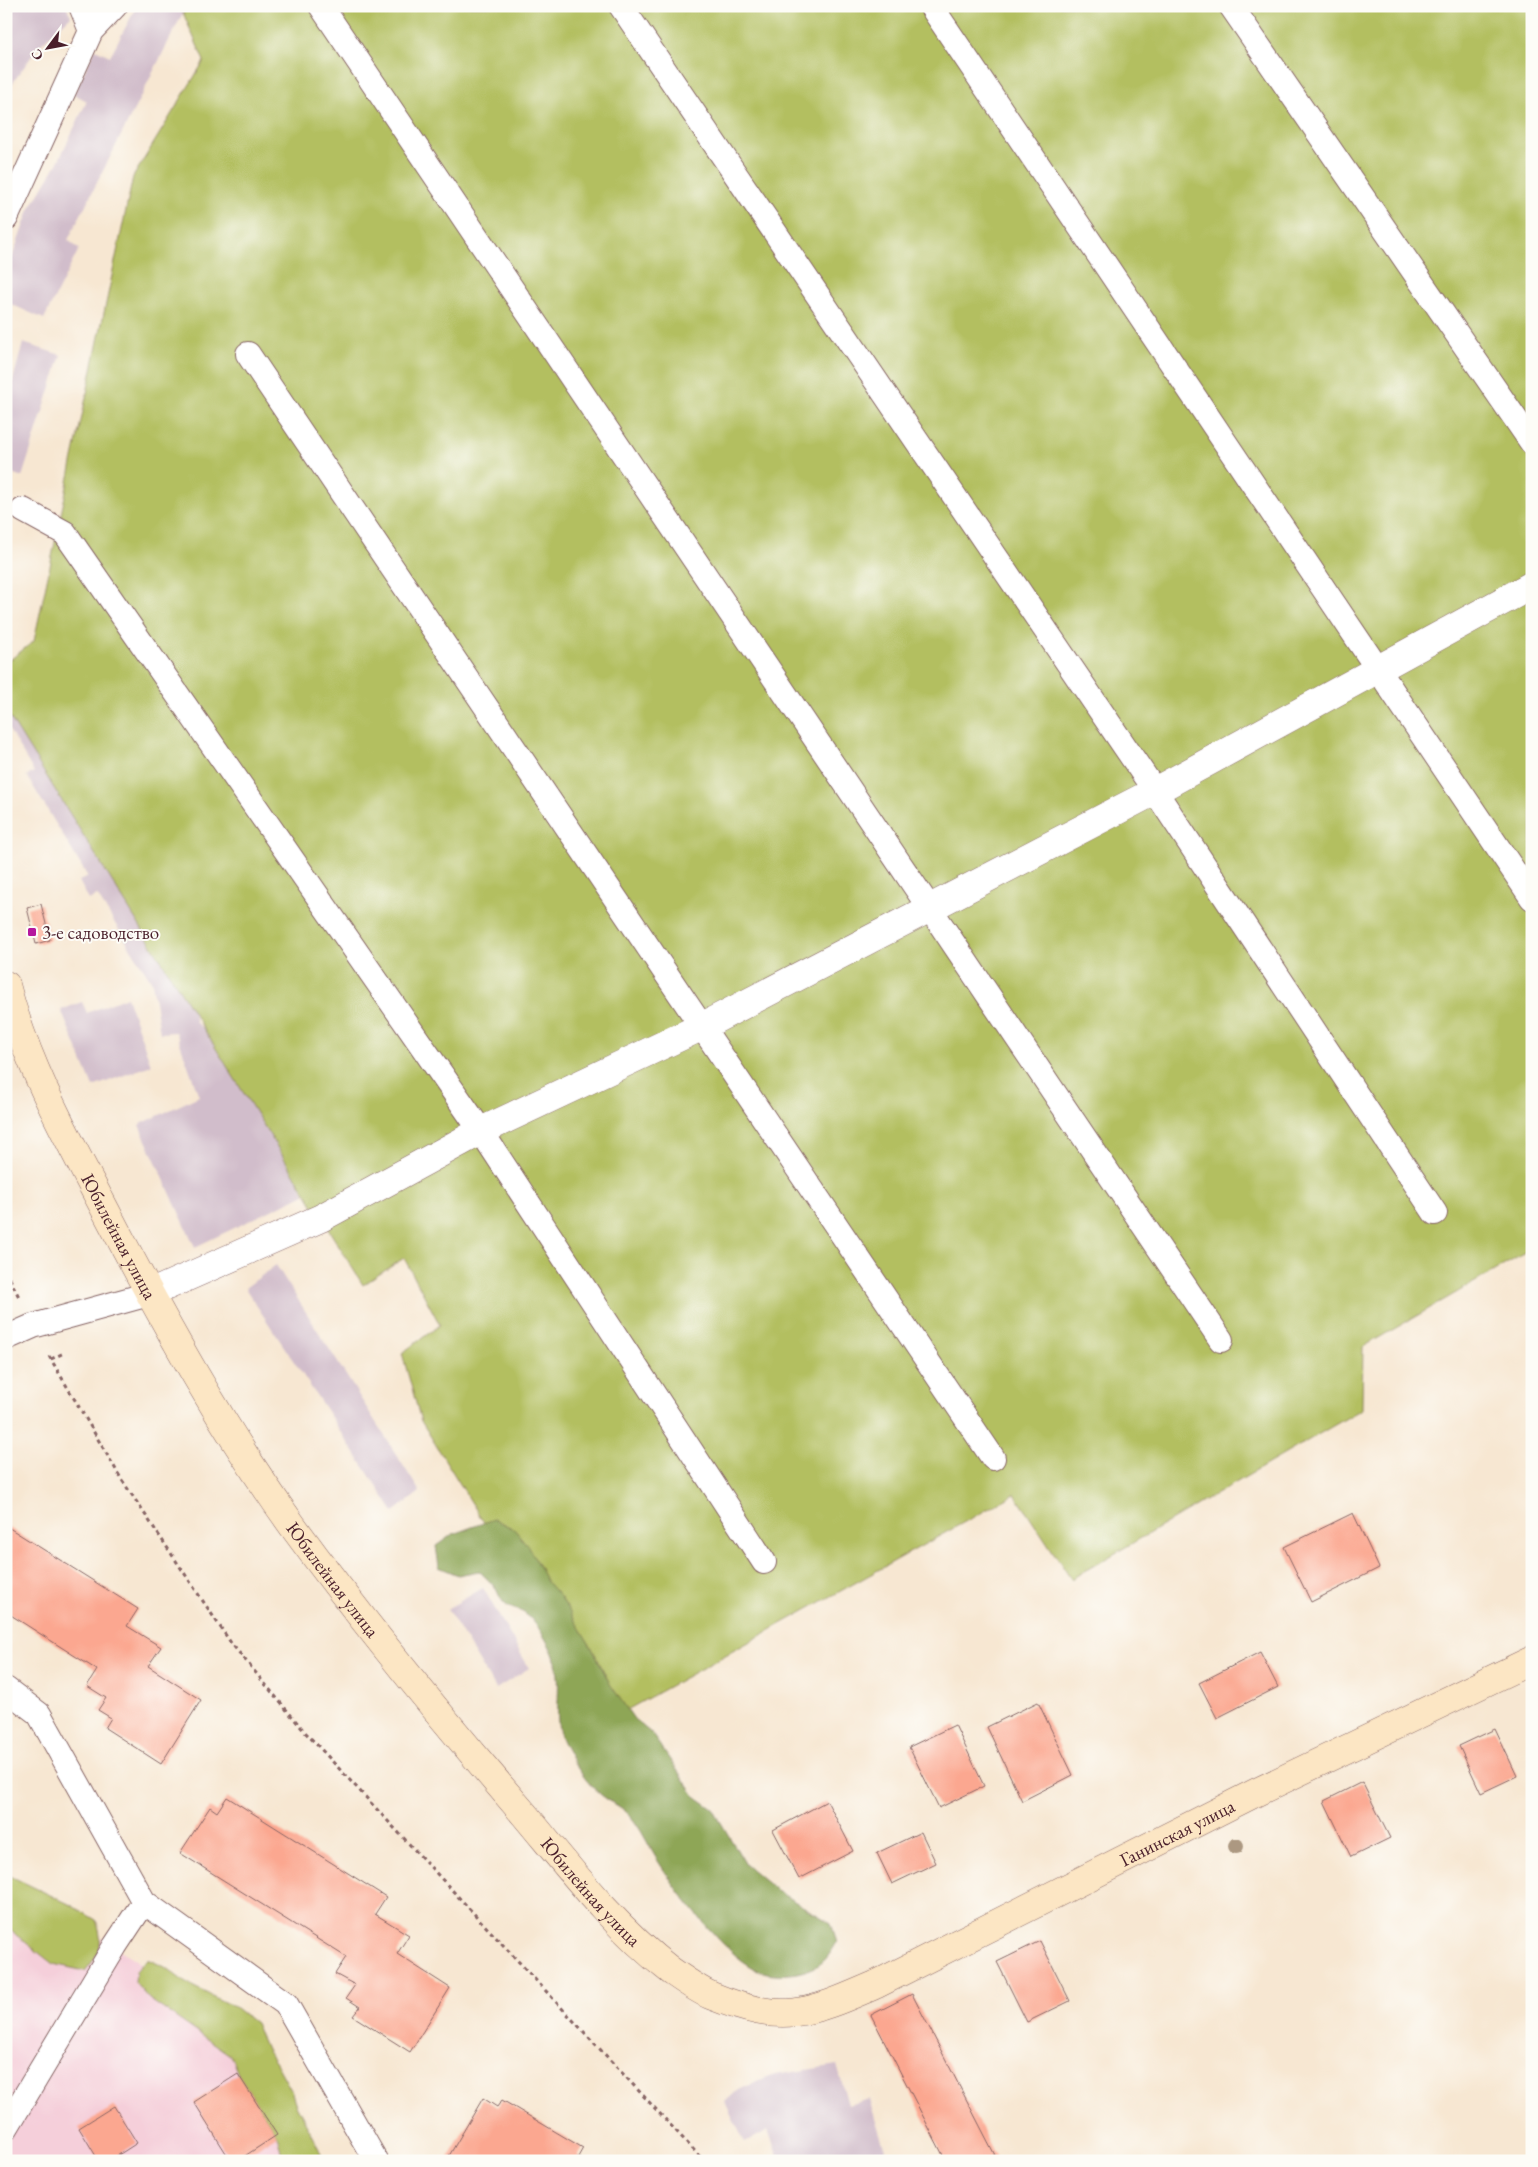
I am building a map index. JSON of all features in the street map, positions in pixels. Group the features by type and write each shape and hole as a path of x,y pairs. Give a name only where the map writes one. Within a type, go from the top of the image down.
{"street":[{"path":"149,1294 321,1218 481,1131 701,1027 1155,791 1532,585"},
{"name":"Юбилейная улица","path":"7,993 30,1055 65,1134 149,1294 195,1374 291,1524 464,1744 617,1924 678,1976 710,1995 772,2014 801,2013 824,2007"},
{"name":"Ганинская улица","path":"824,2007 876,1985 1257,1792 1532,1660"}],"lane":[{"path":"81,6 91,31"},
{"path":"6,218 91,31 115,6"},
{"path":"320,6 1221,1340"},
{"path":"621,6 1155,791 1435,1213"},
{"path":"931,6 1379,668 1532,898"},
{"path":"1231,6 1532,443"},
{"path":"248,354 994,1458"},
{"path":"23,510 65,533 481,1131 764,1562"},
{"path":"6,1338 33,1326 149,1294"},
{"path":"6,1689 39,1714 144,1902 286,2004 376,2161"},
{"path":"6,2128 115,1946 144,1902"}],"path":[{"path":"6,1271 33,1326 122,1480 231,1643 312,1739 704,2161"}],"shaded area":[{"path":"6,6 66,6 71,16 39,46 6,92"},
{"path":"137,6 186,7 68,240 79,249 44,319 6,302 6,274 29,210 57,164 87,101 74,94 95,49 110,56"},
{"path":"23,343 61,355 22,477 6,471 6,406"},
{"path":"6,694 186,973 196,1023 228,1047 305,1194 195,1247 139,1125 199,1096 176,1032 160,1033 152,982 97,895 89,900 79,881 88,877 27,776 34,772 6,725"},
{"path":"127,997 151,1065 93,1087 61,1010 82,1002 87,1013"},
{"path":"276,1265 420,1492 394,1512 245,1288"},
{"path":"483,1588 529,1668 496,1689 447,1609"},
{"path":"6,1875 239,2028 307,2161 6,2161"},
{"path":"837,2065 848,2105 869,2099 888,2159 881,2161 780,2161 768,2130 745,2143 725,2102 738,2090 775,2075"}],"green space":[{"path":"180,6 1532,6 1532,1249 1363,1347 1362,1409 1071,1579 1015,1494 607,1721 421,1421 402,1353 440,1325 404,1258 363,1285 6,711 6,663 34,641 133,177 204,61"},
{"path":"494,1519 514,1529 528,1546 547,1582 561,1598 592,1648 610,1684 634,1719 651,1733 696,1797 713,1809 746,1865 777,1891 831,1923 837,1942 829,1955 821,1963 811,1969 785,1974 763,1972 749,1965 720,1940 691,1907 658,1861 631,1816 600,1794 584,1777 574,1763 559,1732 556,1661 540,1630 524,1613 506,1605 501,1600 495,1587 479,1571 458,1575 439,1567 436,1546 453,1534"},
{"path":"6,1874 69,1904 96,1920 100,1935 100,1947 95,1958 85,1971 53,1964 6,1927"},
{"path":"147,1959 165,1967 186,1983 236,2008 255,2023 266,2049 291,2090 296,2105 320,2149 322,2161 286,2161 282,2155 277,2135 238,2074 230,2055 149,1999 135,1983 136,1971"}],"building":[{"path":"41,904 50,940 36,944 27,908"},
{"path":"1353,1513 1379,1568 1311,1602 1284,1547"},
{"path":"6,1526 138,1609 127,1626 161,1647 148,1666 201,1700 161,1764 105,1728 111,1718 98,1710 106,1698 87,1686 97,1670 6,1612"},
{"path":"1260,1652 1278,1687 1217,1718 1199,1683"},
{"path":"1038,1702 1073,1775 1022,1801 987,1727"},
{"path":"955,1725 984,1786 939,1808 909,1747"},
{"path":"1495,1729 1517,1776 1481,1793 1459,1746"},
{"path":"1362,1782 1390,1838 1351,1857 1324,1801"},
{"path":"227,1797 386,1897 375,1914 409,1935 397,1954 450,1988 410,2052 353,2016 360,2007 346,1998 355,1985 335,1974 346,1957 180,1853 210,1807 217,1812"},
{"path":"827,1801 853,1851 799,1879 773,1830"},
{"path":"921,1832 936,1863 892,1884 877,1853"},
{"path":"1040,1941 1070,2001 1027,2022 997,1962"},
{"path":"912,1994 998,2161 946,2161 871,2015"},
{"path":"238,2074 277,2135 237,2161 231,2161 194,2102"},
{"path":"483,2098 497,2107 502,2100 583,2148 578,2157 584,2161 446,2161"},
{"path":"114,2106 137,2143 109,2161 99,2161 79,2128"}],"place":[{"name":"3-е садоводство","path":"32,932"}]}
